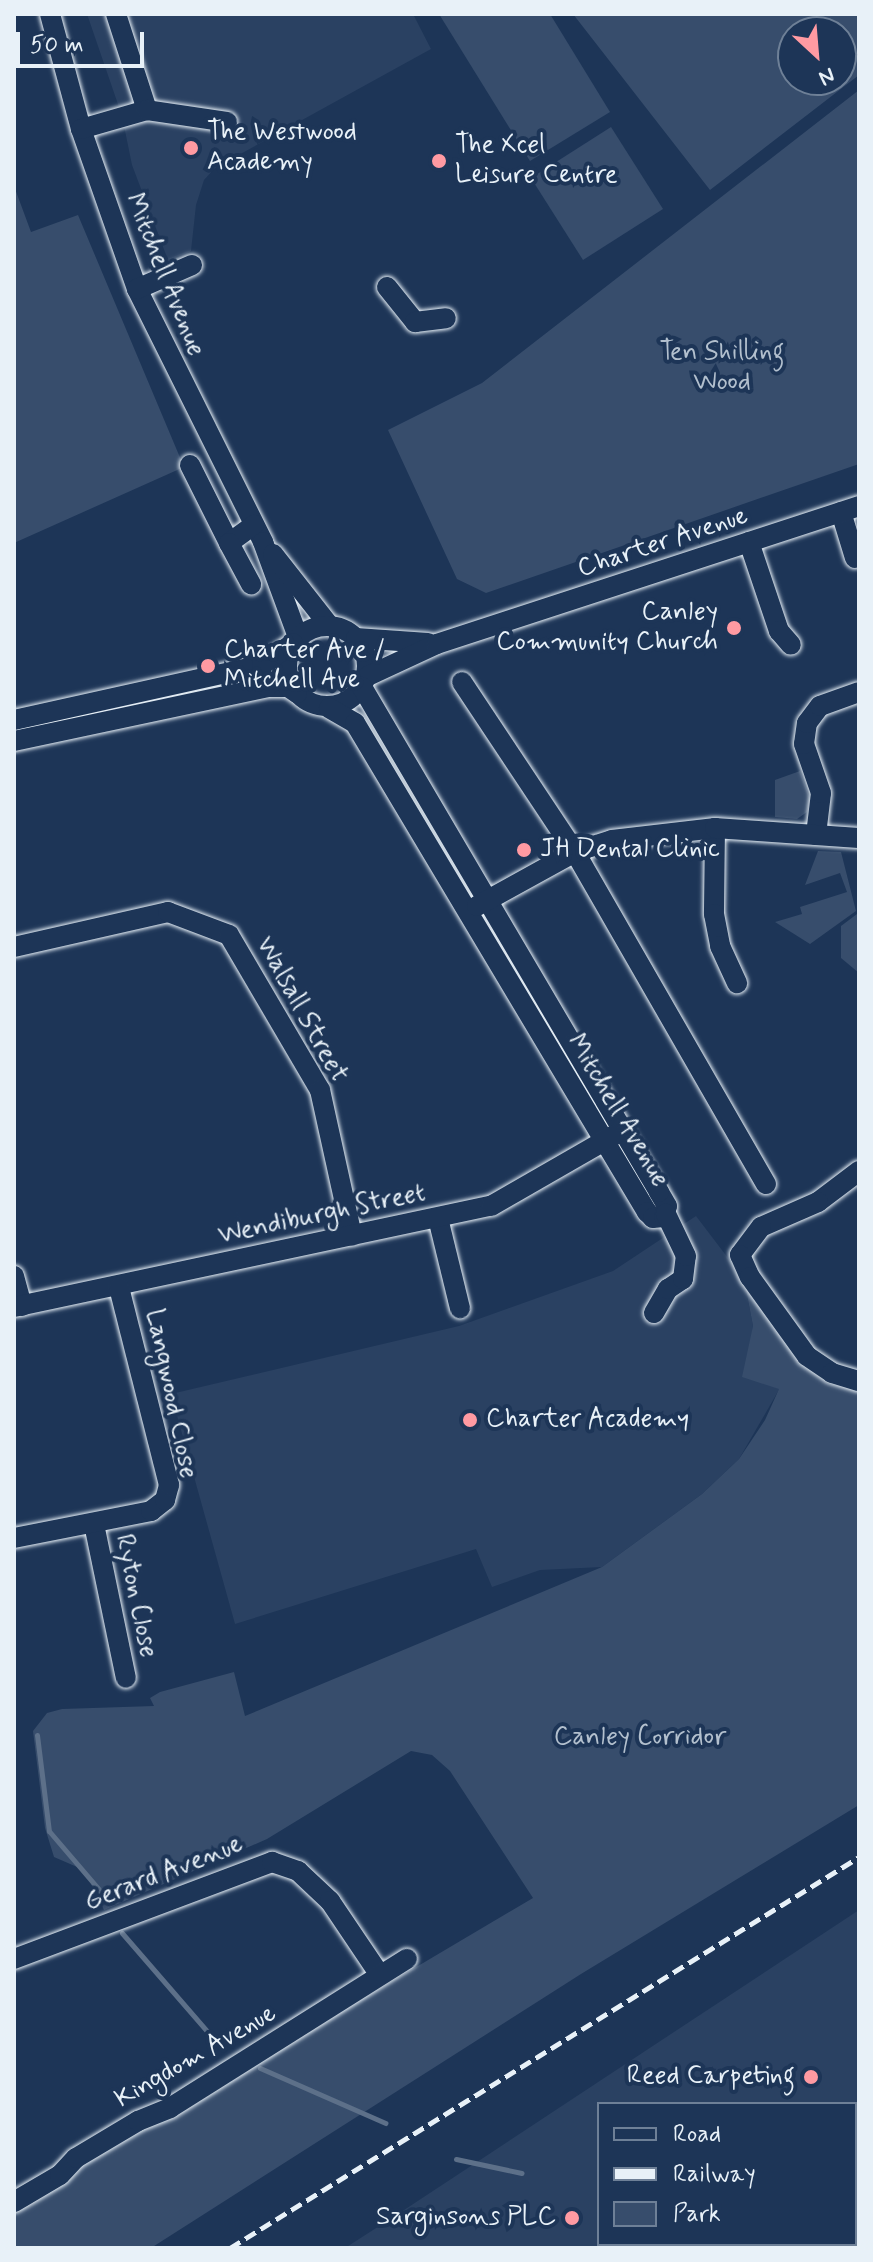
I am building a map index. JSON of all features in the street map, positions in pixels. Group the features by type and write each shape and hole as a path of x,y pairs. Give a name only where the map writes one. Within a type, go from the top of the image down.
{"street":[{"name":"Mitchell Avenue","path":"50,14 81,129 137,289 258,533 295,640"},
{"path":"116,14 147,110"},
{"path":"81,129 147,110 227,122"},
{"path":"137,289 192,265"},
{"path":"387,287 415,322 446,318"},
{"path":"190,465 251,584"},
{"path":"850,509 855,558"},
{"name":"Charter Avenue","path":"365,681 437,644 850,509"},
{"name":"Mitchell Avenue","path":"258,533 328,624"},
{"path":"229,543 258,533"},
{"path":"749,542 779,631 791,645"},
{"path":"14,720 262,665 295,640 328,624 356,638 365,681 351,699 329,708 316,707 288,687 267,687 14,741"},
{"name":"Charter Avenue","path":"356,638 437,644"},
{"path":"295,640 288,660 297,693"},
{"name":"Mitchell Avenue","path":"329,708 355,723 649,1216 666,1214 622,1129 365,681"},
{"path":"462,682 575,852 766,1184"},
{"path":"816,835 821,793 804,744 807,723 820,706 859,692"},
{"path":"467,911 575,852 642,834 715,828 859,838"},
{"path":"715,828 714,914 720,946 737,983"},
{"name":"Walsall Street","path":"14,947 168,912 229,935 320,1090 352,1236"},
{"name":"Wendiburgh Street","path":"18,1307 438,1218 504,1201 606,1143 622,1129"},
{"path":"859,1171 825,1198 761,1227 740,1255 750,1277 807,1356 832,1373 859,1381"},
{"path":"654,1313 668,1289 683,1279 686,1256 666,1214"},
{"path":"438,1218 460,1308"},
{"path":"14,1276 18,1307"},
{"name":"Langwood Close","path":"14,1538 151,1511 165,1500 169,1485 119,1287"},
{"name":"Ryton Close","path":"94,1524 126,1678"},
{"name":"Gerard Avenue","path":"14,1959 272,1862 298,1871 330,1901 380,1975"},
{"name":"Kingdom Avenue","path":"14,2202 60,2175 76,2158 138,2121 170,2108 407,1959"}],"shaded area":[{"name":"The Westwood Academy","path":"87,14 413,14 431,49 215,168 204,180 196,205 191,251 168,260 132,165 122,116"},
{"name":"Charter Academy","path":"696,1216 744,1279 753,1326 750,1357 780,1388 739,1459 702,1494 602,1567 540,1570 492,1587 476,1549 235,1624 171,1394 459,1326 613,1271"},
{"path":"859,1910 859,2248 345,2248 401,2212"}],"green space":[{"path":"439,14 550,14 610,112 530,161"},
{"path":"573,14 859,14 857,77 857,16 777,16 777,96 832,96 710,190"},
{"name":"Ten Shilling Wood","path":"859,90 859,464 486,593 457,579 388,430 482,383 851,96 857,96"},
{"path":"611,127 663,209 583,260 531,178"},
{"path":"14,186 31,232 78,215 184,467 14,543"},
{"path":"800,771 810,799 807,812 797,819 775,817 775,780"},
{"path":"818,851 841,852 856,911 810,944 775,922 802,914 800,907 847,892 840,873 805,885"},
{"path":"857,914 859,973 841,958 841,926"},
{"name":"Canley Corridor","path":"744,1279 807,1367 828,1384 859,1390 859,1805 581,1974 151,2248 14,2248 14,2213 82,2165 533,1898 450,1771 432,1755 411,1751 267,1839 104,1910 84,1870 54,1857 45,1828 33,1731 47,1713 62,1709 154,1706 150,1698 160,1692 234,1672 245,1716 602,1567 702,1494 739,1459 765,1420 779,1389 742,1377 753,1326"}],"waterway":[{"path":"37,1735 49,1831 107,1899"},
{"path":"122,1933 220,2046"},
{"path":"260,2068 385,2123"},
{"path":"456,2159 522,2173"}],"railway":[{"path":"230,2248 859,1857"}],"place":[{"name":"The Westwood Academy","path":"191,148"},
{"name":"The Xcel Leisure Centre","path":"439,161"},
{"name":"Canley Community Church","path":"734,628"},
{"name":"Charter Ave / Mitchell Ave","path":"208,666"},
{"name":"JH Dental Clinic","path":"524,850"},
{"name":"Charter Academy","path":"470,1420"},
{"name":"Reed Carpeting","path":"811,2077"},
{"name":"Sarginsons PLC","path":"572,2218"}]}
